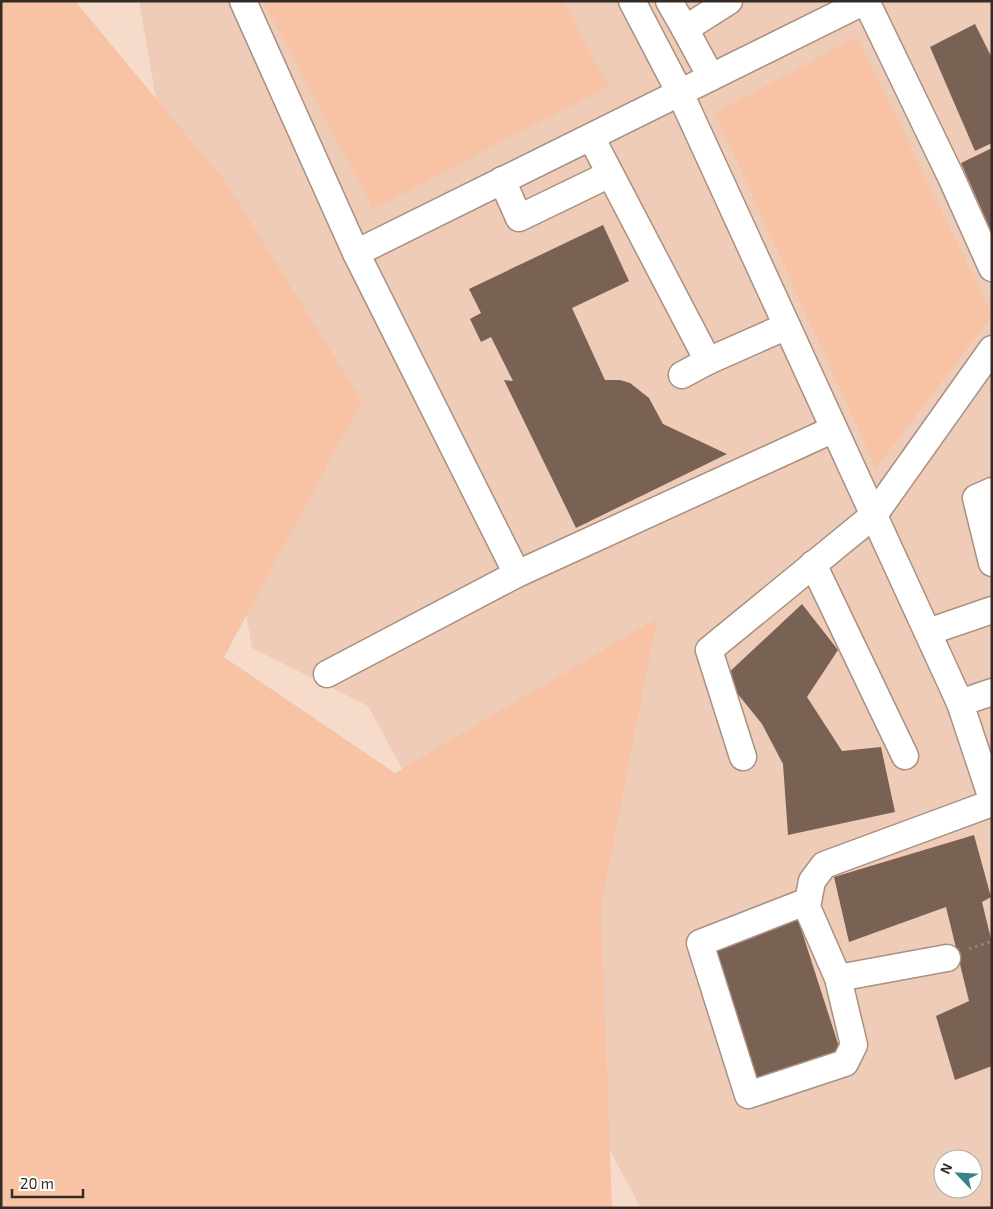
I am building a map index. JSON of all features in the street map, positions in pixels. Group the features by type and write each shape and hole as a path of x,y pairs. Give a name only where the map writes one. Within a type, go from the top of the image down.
{"street":[{"path":"243,1 356,253 517,574"},
{"path":"632,1 680,93 928,632 960,703 992,799"},
{"path":"669,1 711,77"},
{"path":"685,29 729,1"},
{"path":"356,253 865,1 951,177 992,268"},
{"path":"591,137 708,361"},
{"path":"502,180 519,218 610,174"},
{"path":"682,375 708,361 787,326"},
{"path":"743,757 709,650 874,514 992,349"},
{"path":"328,674 517,574 834,429"},
{"path":"992,491 976,498 992,563"},
{"path":"813,564 905,756"},
{"path":"928,632 992,610"},
{"path":"960,703 992,692"},
{"path":"808,901 700,943 748,1095 845,1063 854,1045 838,978 807,907 812,881 824,865 992,803"},
{"path":"838,978 948,958"}],"shaded area":[{"path":"1,1 75,1 227,184 362,401 224,657 395,773 657,618 601,907 612,1208 1,1208"},
{"path":"139,1 992,1 992,1208 641,1208 368,706 252,648"},
{"path":"263,1 563,1 609,86 373,209"},
{"path":"857,37 992,314 876,468 715,113"}],"building":[{"path":"975,24 992,58 992,143 975,151 930,47"},
{"path":"992,148 992,233 961,163"},
{"path":"603,225 629,281 572,308 605,380 620,380 630,383 649,398 663,424 727,454 576,528 504,380 513,381 491,337 481,342 470,319 481,313 469,289"},
{"path":"802,604 838,650 807,697 842,751 881,747 895,812 788,835 783,764 762,724 724,677"},
{"path":"974,835 991,897 982,902 992,943 992,1066 955,1080 936,1016 969,1001 946,907 849,942 834,877"},
{"path":"795,910 840,1050 753,1083 711,947"}]}
